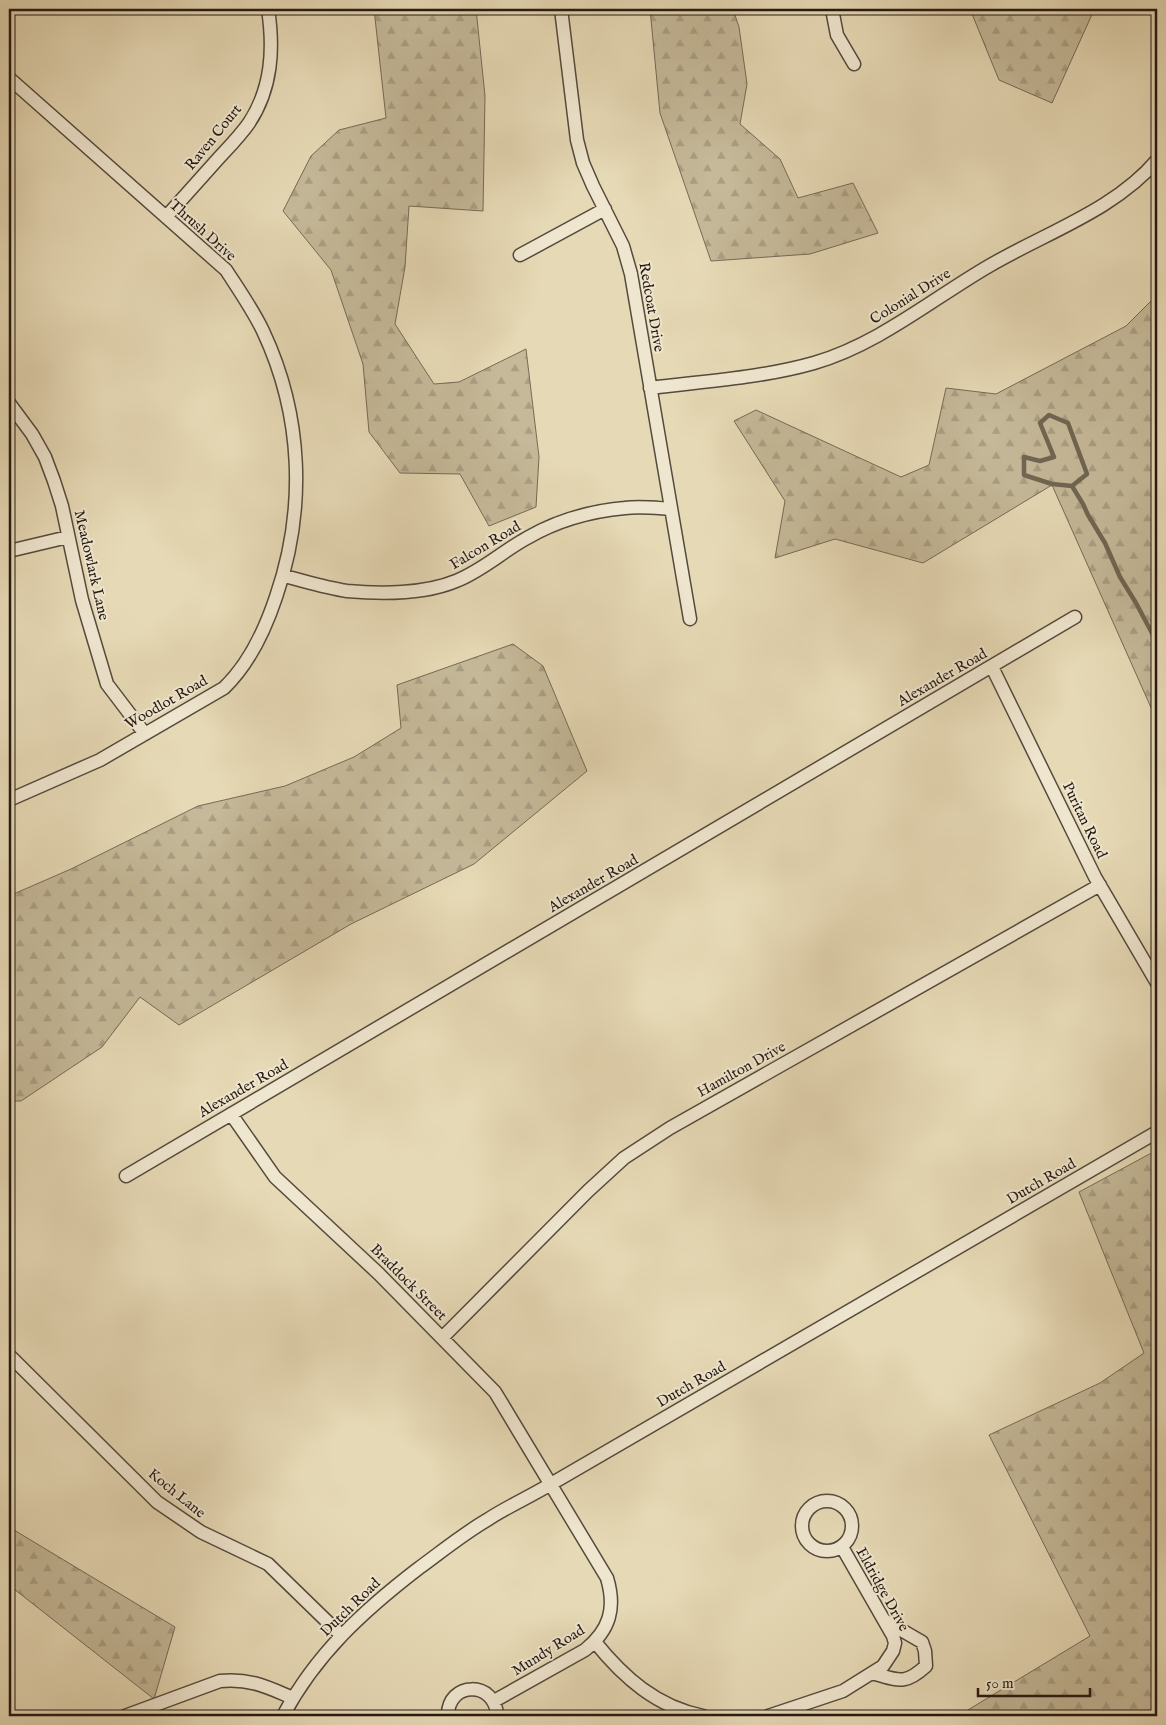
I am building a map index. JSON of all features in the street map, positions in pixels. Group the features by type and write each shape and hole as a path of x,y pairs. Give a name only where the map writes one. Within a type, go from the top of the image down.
{"street":[{"name":"Raven Court","path":"166,218 240,134 256,110 267,83 271,62 272,40 268,9"},
{"name":"Redcoat Drive","path":"561,9 577,140 583,163 623,246 631,274 690,619"},
{"path":"832,9 837,35 854,64"},
{"name":"Thrush Drive","path":"9,78 226,270 263,331 277,364 294,434 297,471 296,507 292,543 284,576"},
{"name":"Colonial Drive","path":"650,388 782,371 816,362 849,350 881,334 990,266 1115,198 1135,182 1157,160"},
{"path":"520,255 605,209"},
{"name":"Meadowlark Lane","path":"9,403 32,434 45,457 54,481 62,506 82,600 107,684 145,734"},
{"name":"Falcon Road","path":"284,576 345,590 374,592 426,590 456,581 478,570 528,537 558,523 590,514 626,508 671,509"},
{"path":"9,551 68,537"},
{"name":"Woodlot Road","path":"9,800 100,760 224,688 237,676 256,645 268,620 284,576"},
{"name":"Alexander Road","path":"126,1176 1075,617"},
{"name":"Puritan Road","path":"992,667 1100,885 1157,983"},
{"name":"Hamilton Drive","path":"442,1338 588,1191 624,1158 670,1128 1100,885"},
{"name":"Braddock Street","path":"231,1114 275,1177 379,1274 495,1392 551,1484"},
{"name":"Dutch Road","path":"284,1716 311,1670 341,1634 380,1598 434,1556 487,1520 1157,1132"},
{"name":"Koch Lane","path":"9,1355 157,1502 200,1532 268,1564 341,1634"},
{"name":"Mundy Road","path":"494,1701 585,1650 595,1642 606,1627 610,1615 611,1590 602,1566 551,1484"},
{"path":"824,1501 835,1502 849,1513 852,1523 852,1534 842,1547 825,1552 817,1550 809,1544 803,1534 802,1524 805,1514 810,1508 824,1501"},
{"name":"Eldridge Drive","path":"768,1716 843,1691 883,1666 889,1659 895,1643 893,1636 842,1547"},
{"path":"872,1673 901,1681 915,1676 926,1666 922,1642 883,1619"},
{"path":"595,1642 609,1659 640,1688 669,1705 703,1716"},
{"path":"125,1716 220,1681 237,1679 257,1683 293,1698"},
{"path":"448,1716 449,1704 455,1695 464,1690 477,1689 487,1693 494,1701 497,1708 497,1716"}],"green space":[{"path":"374,9 476,9 485,96 483,211 409,206 405,267 395,324 434,384 459,382 526,349 539,457 536,507 489,526 460,474 400,473 369,432 363,364 331,270 283,211 311,156 339,130 386,118"},
{"path":"650,9 733,9 739,27 747,84 740,124 780,159 798,198 853,183 878,233 810,254 711,261 660,113"},
{"path":"970,9 1094,10 1052,103 999,80"},
{"path":"1157,295 1157,721 1052,485 923,563 835,539 775,558 785,501 734,421 756,410 901,477 929,465 946,388 996,394 1126,326"},
{"path":"513,644 543,666 587,771 474,864 351,924 179,1025 140,997 102,1047 21,1101 9,1101 9,896 71,869 198,806 285,786 354,757 401,728 397,685"},
{"path":"1157,1150 1157,1716 958,1716 1090,1636 989,1435 1100,1383 1144,1353 1079,1192"},
{"path":"9,1527 175,1627 154,1699 9,1585"}],"waterway":[{"path":"1049,415 1068,423 1087,474 1072,486 1052,484 1024,475 1024,457 1040,461 1054,457 1040,423 1049,415"},
{"path":"1072,486 1105,543 1120,577 1153,635 1157,649"}]}
